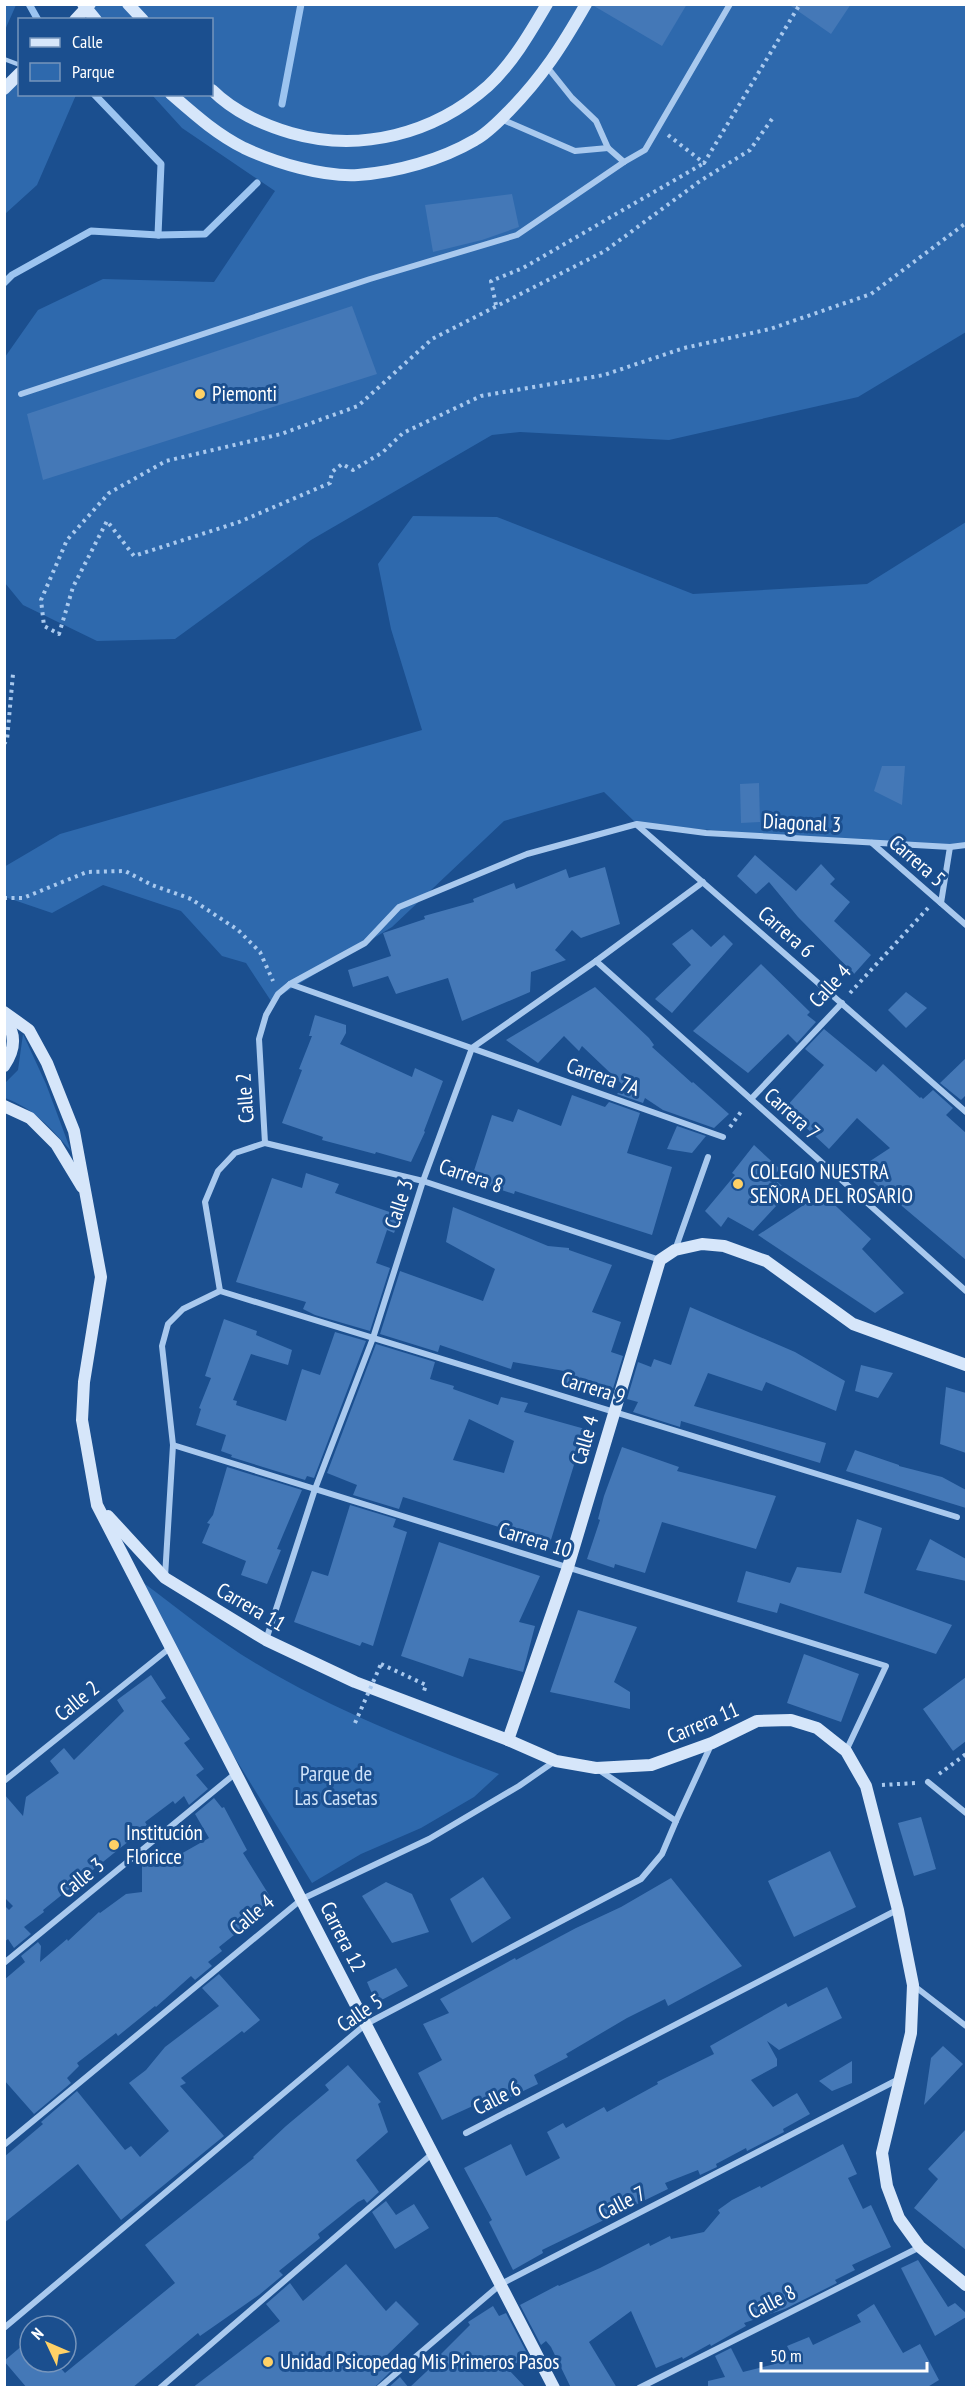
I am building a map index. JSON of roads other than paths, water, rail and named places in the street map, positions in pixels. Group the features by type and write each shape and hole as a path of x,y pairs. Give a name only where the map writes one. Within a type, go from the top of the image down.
{"street":[{"path":"128,4 141,18"},
{"path":"213,91 225,104 262,124 310,138 344,142 374,141 410,133 457,110 488,86 515,55 547,4"},
{"path":"173,96 207,126 244,147 287,165 357,175 394,169 442,155 476,140 501,119 548,68 586,4"},
{"path":"21,394 370,279 517,235 645,150 730,4"},
{"path":"77,18 86,6"},
{"path":"548,68 572,98 596,121 608,148 624,162"},
{"path":"4,89 18,75"},
{"path":"501,119 575,151 608,148"},
{"name":"Diagonal 3","path":"637,824 706,833 950,847 966,845"},
{"name":"Carrera 6","path":"637,824 966,1112"},
{"name":"Calle 2","path":"220,1291 205,1202 218,1171 235,1153 265,1143 259,1039 266,1015 278,994 290,984 365,943 399,907 527,854 637,824"},
{"name":"Carrera 5","path":"872,843 966,925"},
{"name":"Carrera 5","path":"939,901 950,847"},
{"path":"290,984 472,1048 703,882"},
{"name":"Carrera 7","path":"596,961 966,1291"},
{"name":"Calle 4","path":"751,1099 842,1003"},
{"name":"Carrera 12","path":"4,1012 28,1030 47,1063 74,1131 86,1194 101,1277 84,1382 82,1420 97,1504 554,2388"},
{"path":"4,1018 13,1029 12,1053 4,1066"},
{"name":"Carrera 7A","path":"472,1048 723,1137"},
{"name":"Calle 3","path":"266,1640 315,1489 373,1338 423,1180 472,1048"},
{"path":"4,1106 30,1118 56,1144 86,1194"},
{"name":"Carrera 8","path":"265,1143 423,1180 660,1260"},
{"path":"675,1250 708,1156"},
{"path":"660,1260 675,1250 702,1244 724,1246 766,1261 853,1324 966,1365"},
{"name":"Calle 4","path":"508,1740 568,1567 660,1260"},
{"path":"165,1578 173,1444 162,1346 168,1324 183,1309 220,1291"},
{"name":"Carrera 9","path":"220,1291 957,1516"},
{"name":"Carrera 10","path":"173,1444 886,1666 846,1751"},
{"name":"Carrera 11","path":"97,1504 165,1578 266,1640 355,1682 508,1740 556,1761 596,1768 651,1764 712,1743 757,1721 791,1720 817,1728 846,1751 866,1786 898,1910 913,1985 911,2032 882,2153 887,2186 899,2218 920,2247 966,2285"},
{"name":"Calle 2","path":"4,1781 171,1647"},
{"name":"Calle 5","path":"4,2328 366,2024 641,1879 662,1854 712,1743"},
{"name":"Calle 4","path":"4,2145 302,1899 429,1839 519,1786 556,1761"},
{"path":"596,1768 676,1821"},
{"name":"Calle 3","path":"4,1964 236,1773"},
{"path":"928,1782 966,1813"},
{"name":"Calle 6","path":"466,2133 898,1910"},
{"path":"913,1985 966,2026"},
{"name":"Calle 7","path":"380,2388 501,2284 899,2079"},
{"path":"160,2388 433,2153"},
{"name":"Calle 8","path":"639,2388 920,2247"}],"lane":[{"path":"4,58 18,64"}],"waterway":[{"path":"29,4 37,18"},
{"path":"282,104 301,4"},
{"path":"96,96 161,164 158,235"},
{"path":"4,283 12,275 91,231 158,235 205,234 257,183"}],"place":[{"name":"Piemonti","path":"200,394"},
{"name":"COLEGIO NUESTRA SEÑORA DEL ROSARIO","path":"738,1184"},
{"name":"Institución Floricce","path":"114,1845"},
{"name":"Unidad Psicopedag Mis Primeros Pasos","path":"268,2362"}],"park label":[{"name":"Parque de Las Casetas","path":"336,1786"}]}
